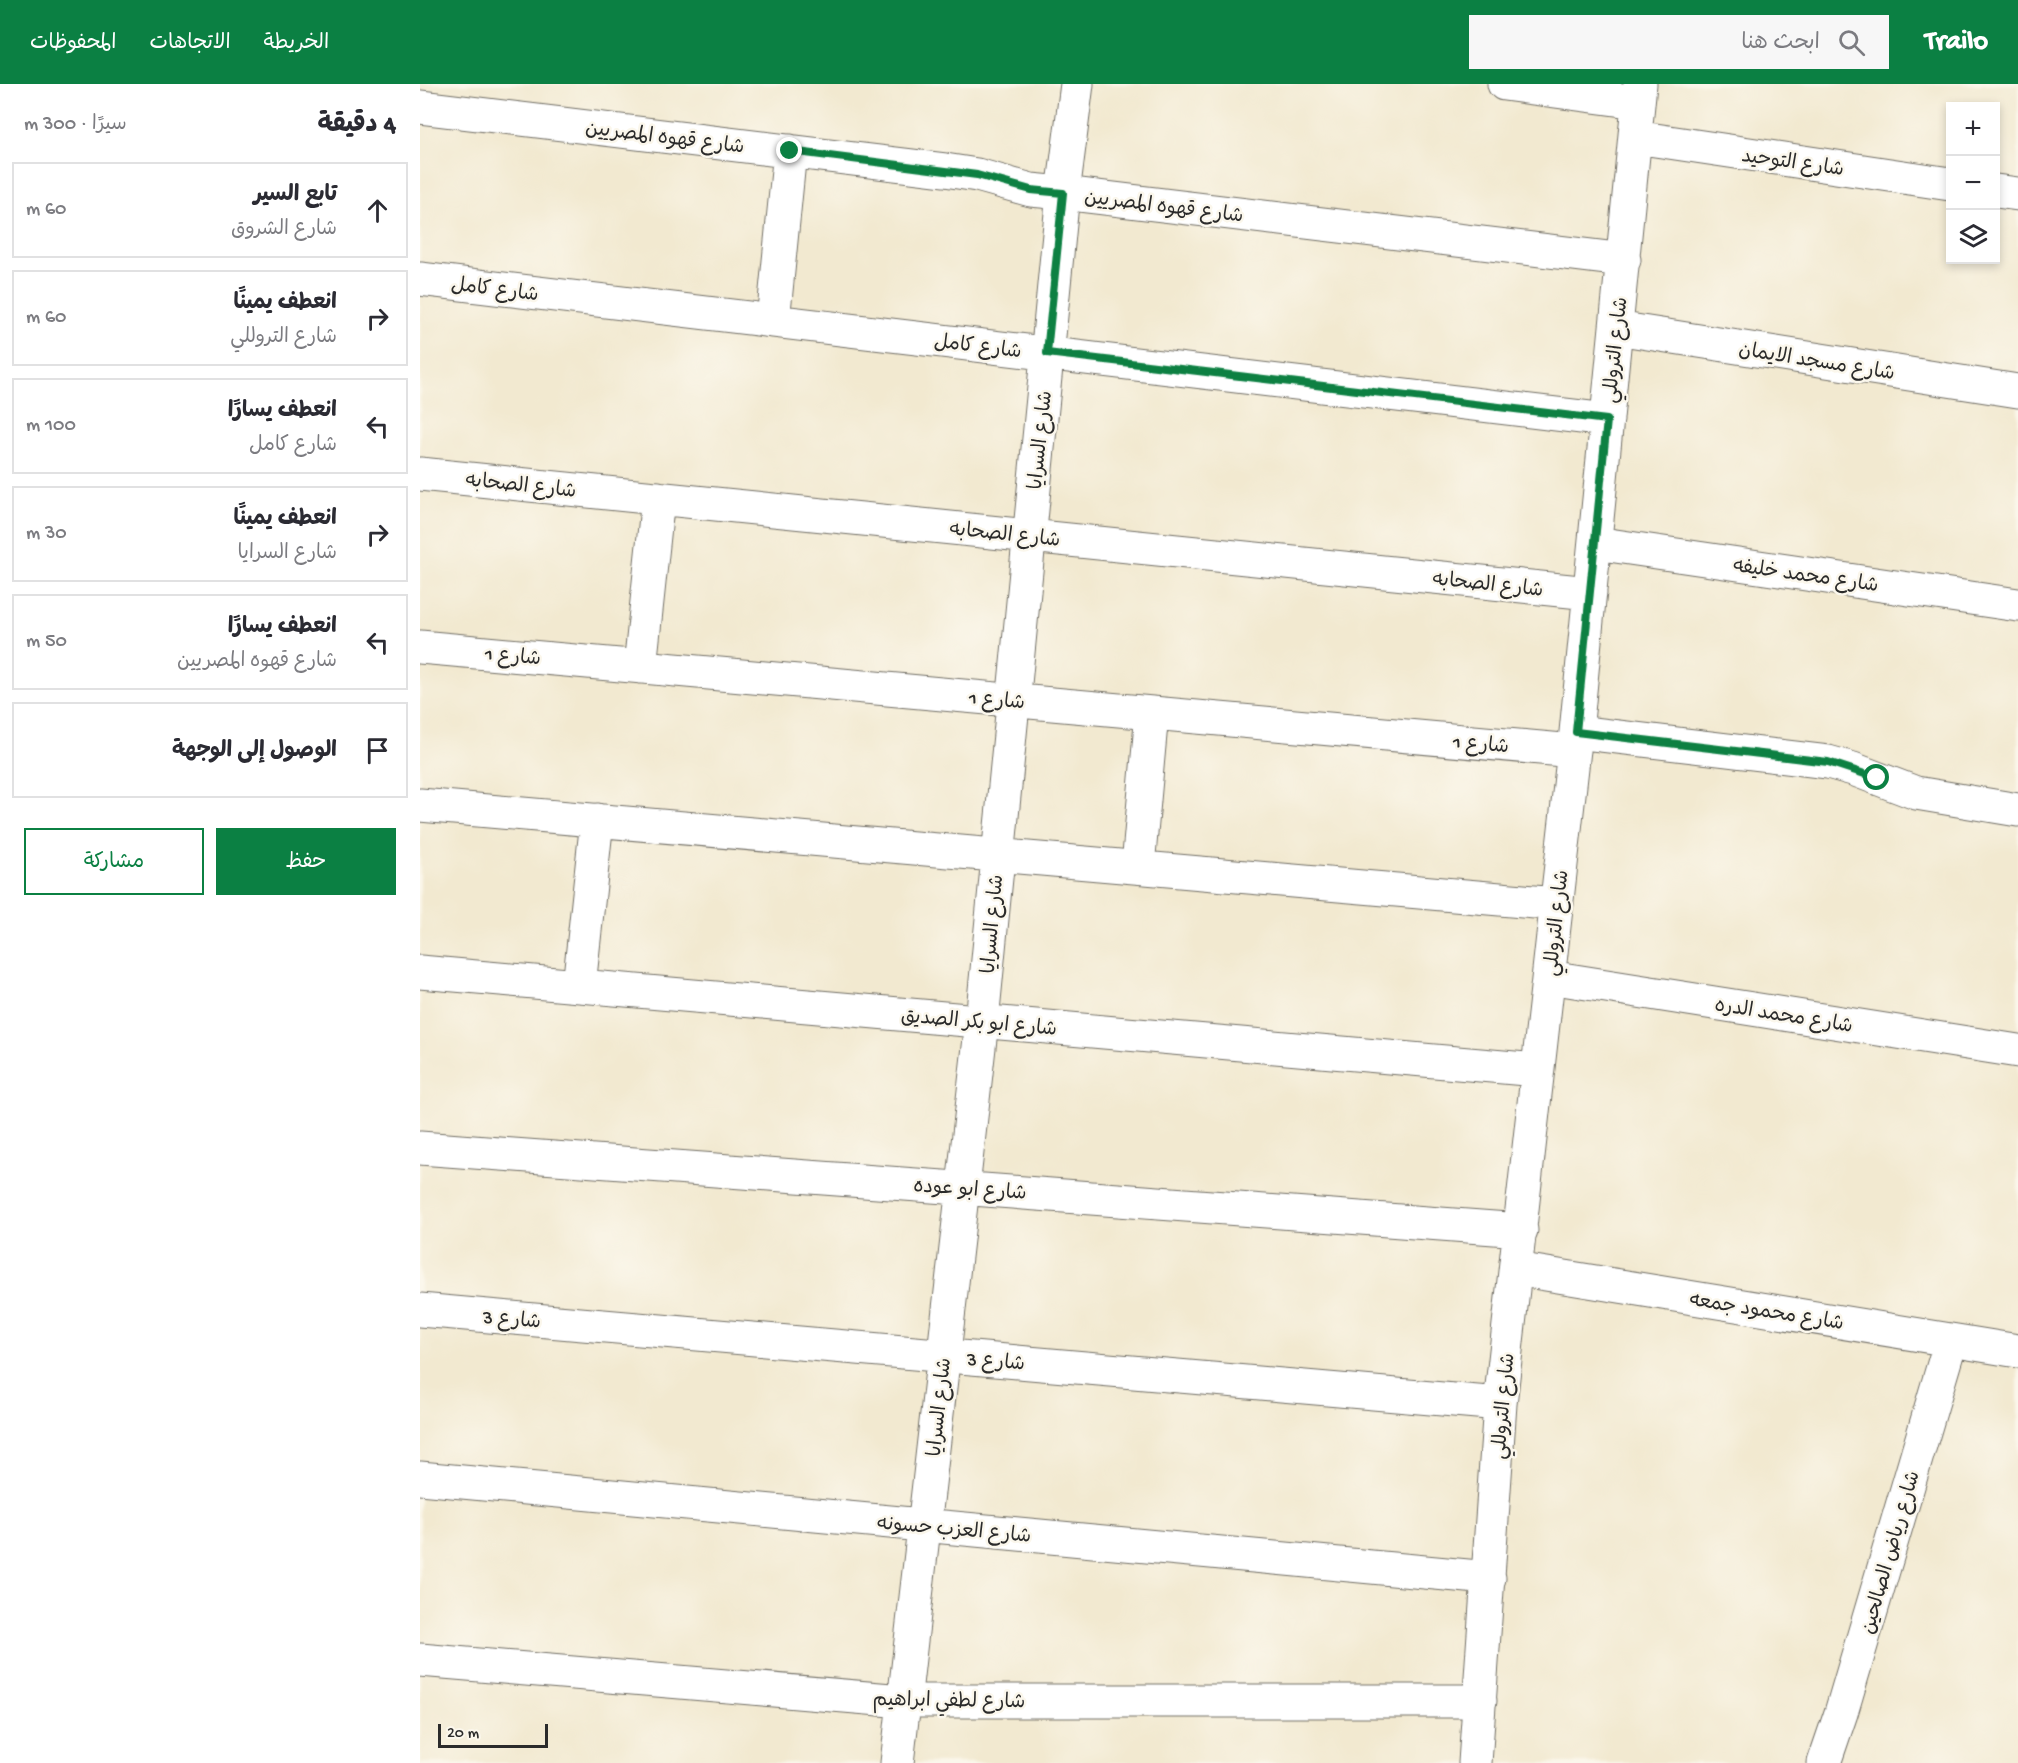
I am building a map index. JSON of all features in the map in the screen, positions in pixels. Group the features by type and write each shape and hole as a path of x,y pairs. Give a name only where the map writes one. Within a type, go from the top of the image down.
{"street":[{"name":"شارع السرايا","path":"897,1763 982,1021 1063,193 1077,84"},
{"path":"1504,84 1639,93"},
{"name":"شارع التروللي","path":"1475,1763 1500,1404 1575,742 1639,93"},
{"name":"شارع قهوه المصريين","path":"420,107 966,173 1031,190 1624,260"},
{"name":"شارع التوحيد","path":"1635,137 1946,183"},
{"path":"773,321 790,151"},
{"path":"2000,192 2018,194"},
{"name":"شارع كامل","path":"420,279 1607,420"},
{"name":"شارع مسجد الايمان","path":"1616,328 2018,391"},
{"name":"شارع الصحابه","path":"420,474 1590,593"},
{"path":"640,667 658,498"},
{"name":"شارع محمد خليفه","path":"1595,543 2018,605"},
{"name":"شارع 1","path":"420,647 1152,713 1828,762 1916,793 2018,810"},
{"path":"1138,866 1152,713"},
{"path":"420,805 1557,904"},
{"path":"579,986 597,820"},
{"name":"شارع ابو بكر الصديق","path":"420,972 1537,1070"},
{"name":"شارع محمد الدره","path":"1549,977 2018,1051"},
{"name":"شارع ابو عوده","path":"420,1148 1521,1230"},
{"name":"شارع محمود جمعه","path":"1516,1269 2018,1351"},
{"name":"شارع 3","path":"420,1310 1500,1404"},
{"name":"شارع رياض الصالحين","path":"1824,1763 1952,1340"},
{"name":"شارع العزب حسونه","path":"420,1478 1489,1578"},
{"name":"شارع لطفي ابراهيم","path":"420,1660 903,1701 1480,1701"}],"route":[{"path":"790,151 945,170 977,175 1031,190 1063,193 1047,353 1607,420 1576,732 1828,762 1877,778"}]}
